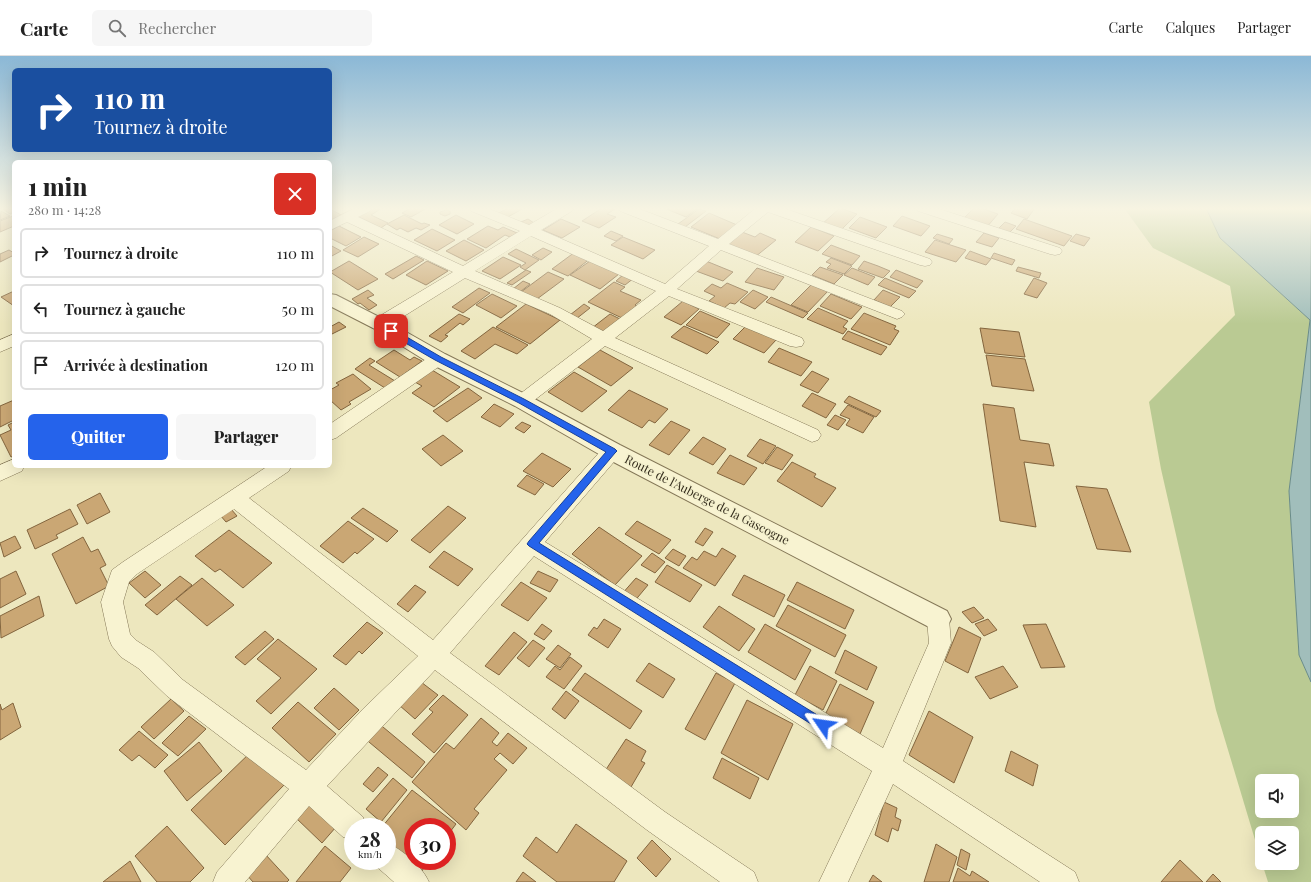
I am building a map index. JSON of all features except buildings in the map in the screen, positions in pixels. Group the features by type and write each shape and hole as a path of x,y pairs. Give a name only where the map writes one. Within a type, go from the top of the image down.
{"street":[{"path":"410,247 464,272 555,311 604,339 812,435"},
{"path":"379,324 506,247"},
{"path":"567,247 667,290 796,342"},
{"path":"522,401 667,290 716,247"},
{"path":"722,247 897,314"},
{"path":"881,247 925,262"},
{"path":"1041,247 1054,251"},
{"name":"Route de l'Auberge de la Gascogne","path":"332,302 379,324 438,359 522,401 612,451 938,619"},
{"path":"0,347 12,340"},
{"path":"332,432 438,359"},
{"path":"227,882 308,787 372,718 435,654 612,451"},
{"path":"0,474 12,468"},
{"path":"279,468 130,568 120,577 112,602 120,639 129,649 146,660 175,688 308,787 344,819"},
{"path":"234,498 349,589 656,821 744,882"},
{"path":"532,544 888,766 1065,882"},
{"path":"833,882 888,766 940,643 938,619"},
{"path":"396,865 415,882"}],"green space":[{"path":"1152,247 1229,247 1310,320 1289,491 1299,655 1311,682 1311,882 1268,882 1264,870 1299,870 1299,826 1255,826 1255,840 1216,710 1161,469 1149,402 1235,315 1230,286"}],"water":[{"path":"1229,247 1311,247 1311,682 1299,655 1289,491 1310,320"}],"route":[{"path":"391,331 438,359 522,401 612,451 532,544 823,725"}]}
